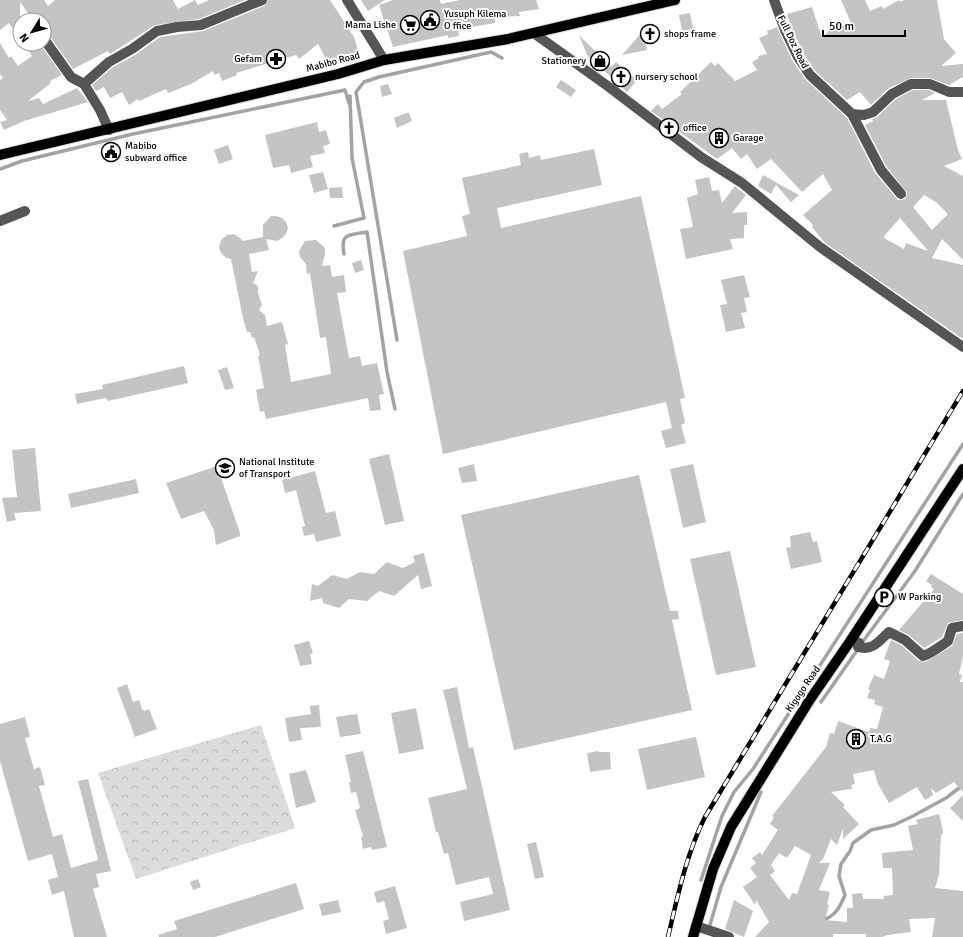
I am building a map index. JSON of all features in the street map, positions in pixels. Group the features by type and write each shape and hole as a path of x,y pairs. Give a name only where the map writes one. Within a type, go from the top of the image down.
{"main road":[{"name":"Mabibo Road","path":"0,155 338,74 384,60 535,34 674,0"},
{"name":"Kigogo Road","path":"693,937 713,869 731,827 809,700 851,640 963,469"}],"street":[{"path":"84,84 109,62 132,50 158,32 177,27 200,24 262,0"},
{"path":"347,0 384,60"},
{"name":"Full Doz Road","path":"774,0 785,30 798,57 810,75 852,114 881,170 901,194"},
{"path":"535,34 609,86 702,157 761,197 820,248 963,347"},
{"path":"52,51 71,77 84,84 100,110 109,130"},
{"path":"852,114 864,115 873,112 892,94 911,84 930,84 949,92 963,92"},
{"path":"0,221 24,211"},
{"path":"851,640 859,643 858,648 867,649 873,647 889,632 904,640 923,656 928,655 934,649 948,641 951,629 963,626"},
{"path":"696,926 728,937"}],"green space":[{"path":"261,725 295,828 136,879 98,773"}],"building":[{"path":"0,0 44,0 48,6 55,0 173,0 178,9 195,0 198,5 209,0 245,0 199,19 155,25 110,54 108,51 73,69 52,39 52,12 27,12 20,2 20,12 12,12 12,27 9,23 0,30"},
{"path":"268,0 330,0 354,37 359,53 334,60 333,58 327,61 318,44 299,59 296,55 236,73 237,75 222,81 219,73 214,75 213,71 191,84 168,93 166,89 139,101 138,99 129,105 122,92 110,98 104,87 96,91 92,85 113,67 135,55 160,37 203,31 264,6"},
{"path":"361,0 385,0 368,11"},
{"path":"393,0 440,0 441,4 460,0 536,0 539,9 519,12 520,16 495,17 495,23 466,28 458,31 459,36 448,38 448,35 393,47 379,5"},
{"path":"841,0 865,0 870,11 882,6 883,9 899,0 900,2 904,0 937,0 944,39 956,53 941,66 963,64 963,77 949,85 930,78 911,78 889,88 871,105 860,92 847,100 815,71 804,54 791,27 787,14 812,7 822,38 829,31 851,23"},
{"path":"690,13 693,29 682,31 679,15"},
{"path":"777,27 792,60 805,79 847,118 875,173 898,200 905,199 907,193 886,166 865,125 873,121 872,119 877,117 896,99 913,90 929,90 935,93 922,100 946,100 958,150 962,159 944,166 963,176 963,260 942,239 932,258 963,265 963,339 825,243 812,227 813,225 803,215 832,190 823,174 802,192 771,159 757,169 747,154 741,159 732,148 717,159 651,111 658,104 662,109 682,94 680,92 711,62 715,66 718,63 735,81 757,70 752,62 759,58 758,56 767,54 759,38 768,34 767,31","holes":["924,195 936,202 948,214 932,230 913,207","900,218 928,251 906,243 904,249 884,238"]},
{"path":"643,31 647,50 622,55"},
{"path":"579,35 611,67 616,62 637,80 627,92 587,55"},
{"path":"0,43 9,58 11,56 18,66 32,56 29,52 46,52 62,75 50,81 51,83 28,101 39,98 43,104 77,88 88,102 24,121 4,130 0,122 7,120 0,110 0,80 3,78 0,74"},
{"path":"561,80 576,90 571,97 556,87"},
{"path":"388,84 392,94 382,97 380,86"},
{"path":"409,113 412,121 397,128 394,118"},
{"path":"317,122 319,132 326,130 330,144 323,146 325,153 310,156 313,167 291,173 289,165 273,168 265,135"},
{"path":"228,145 233,159 219,164 214,150"},
{"path":"594,149 602,185 497,208 501,228 641,196 685,398 680,399 685,423 681,425 686,443 666,448 661,431 672,428 666,402 443,454 403,251 467,236 462,216 470,214 462,178 521,165 519,154 528,152 529,158 540,155 541,160"},
{"path":"323,172 328,189 314,193 309,175"},
{"path":"763,175 799,195 791,202 776,185 771,194 758,186"},
{"path":"709,177 712,191 719,190 722,203 735,186 746,195 732,213 747,212 747,225 744,225 744,238 730,239 733,249 686,259 680,229 693,227 687,198 698,194 695,180"},
{"path":"342,187 343,198 330,198 329,188"},
{"path":"271,216 282,218 286,222 288,228 286,234 277,241 266,239 269,250 249,254 252,272 258,271 253,283 258,286 258,293 262,305 259,310 265,315 267,326 282,322 288,344 285,345 291,382 331,374 326,337 320,338 310,273 307,274 306,264 300,257 299,251 305,241 316,240 325,248 322,266 330,265 332,277 344,275 346,292 337,293 349,358 360,356 362,366 377,363 384,394 379,395 381,410 370,411 368,398 266,419 264,411 260,412 256,390 264,388 258,356 260,355 254,337 252,338 250,332 247,332 231,259 226,258 221,253 219,247 221,240 227,235 234,234 243,241 263,237 263,225"},
{"path":"361,260 364,270 355,273 352,263"},
{"path":"744,275 750,297 744,298 747,312 741,313 745,328 726,332 720,305 727,304 721,280"},
{"path":"184,366 188,383 108,401 105,398 77,404 75,394 103,389 102,385"},
{"path":"227,367 234,388 225,390 218,370"},
{"path":"35,448 41,511 14,513 16,520 7,522 2,498 17,497 12,450"},
{"path":"389,454 404,521 385,525 369,459"},
{"path":"474,464 477,481 462,483 458,468"},
{"path":"693,464 706,522 683,528 670,469"},
{"path":"217,466 240,536 216,545 214,530 204,511 181,519 166,483"},
{"path":"315,471 326,513 335,511 341,536 316,542 314,534 304,536 302,527 305,526 296,490 285,493 282,480"},
{"path":"639,475 670,611 678,611 679,619 672,620 692,710 514,750 461,515"},
{"path":"136,479 139,493 71,508 68,494"},
{"path":"810,532 813,542 817,541 822,562 791,569 786,548 791,547 790,536"},
{"path":"730,551 756,667 716,675 690,559"},
{"path":"424,553 432,586 421,589 418,575 394,596 379,591 367,601 349,599 339,608 323,603 322,598 310,601 312,584 318,586 332,575 347,579 360,572 374,574 387,562 403,568 415,562 413,556"},
{"path":"931,574 963,594 963,620 948,623 942,637 924,648 909,635 899,630 934,589 931,587 932,585 926,581"},
{"path":"963,633 963,656 959,674 962,675 960,682 963,682 963,792 954,782 936,793 931,788 933,795 925,800 917,787 889,803 878,784 874,770 853,774 855,784 851,785 852,789 831,792 845,805 843,807 859,824 843,839 843,829 837,845 831,839 823,859 819,863 830,863 819,890 830,892 827,905 829,905 825,920 847,922 847,908 853,908 852,894 862,893 863,899 884,899 883,896 893,895 892,868 883,868 882,853 913,850 908,826 918,824 916,820 939,814 943,834 941,835 939,875 935,888 963,891 963,937 932,937 935,918 909,919 911,932 882,937 866,937 866,934 833,934 833,937 755,937 769,922 756,900 755,905 743,887 757,877 750,868 756,863 752,858 760,852 762,855 778,830 770,824 774,817 772,816 826,747 830,733 834,734 838,721 869,732 870,728 877,729 883,707 874,704 875,700 867,698 870,690 868,689 874,675 884,679 890,661 884,659 891,640 901,645 919,661 925,662 952,646 957,634","holes":["795,846 811,855 797,894 792,893 789,900 770,875 775,871 771,865 779,853 787,858"]},
{"path":"309,641 313,653 310,654 312,664 300,666 294,645"},
{"path":"127,684 133,702 139,700 144,711 149,709 157,729 135,737 117,688"},
{"path":"457,687 469,748 473,747 510,910 464,921 460,902 493,894 489,877 456,885 448,853 444,854 438,832 436,832 428,798 467,789 443,690"},
{"path":"319,705 321,727 300,728 302,740 289,742 285,718 311,714 310,706"},
{"path":"416,708 424,749 399,754 391,713"},
{"path":"357,714 361,734 340,737 336,717"},
{"path":"25,717 30,737 25,738 34,769 40,767 45,785 39,786 53,837 62,834 71,868 98,860 78,781 88,779 111,871 96,874 99,887 93,889 107,937 74,937 64,891 52,895 48,880 58,877 52,854 28,861 0,761 0,724"},
{"path":"696,737 705,777 647,790 638,749"},
{"path":"363,751 387,847 372,850 371,847 363,849 361,837 363,836 355,810 360,808 356,792 351,793 349,782 351,782 345,755"},
{"path":"599,751 610,752 611,769 590,772 587,753"},
{"path":"306,770 316,802 296,808 289,774"},
{"path":"963,795 963,821 950,808"},
{"path":"536,842 544,877 535,879 527,844"},
{"path":"198,879 201,887 193,890 190,882"},
{"path":"296,883 304,909 215,937 159,937 158,935 177,929 174,921"},
{"path":"395,886 407,928 386,934 383,921 389,919 384,901 377,903 374,892"},
{"path":"338,900 341,912 322,916 319,904"},
{"path":"734,900 753,911 744,937 725,929"}],"waterway":[{"path":"397,340 356,92 364,82 379,77 491,52 502,58"},
{"path":"0,169 22,161 133,134 345,90 350,106 350,96 352,158 364,218 334,226"},
{"path":"344,254 343,242 347,236 367,232 387,372 395,409"},
{"path":"701,880 722,816 734,792 753,769 963,444"},
{"path":"861,644 915,571 963,494"},
{"path":"821,702 858,649"},
{"path":"820,920 833,915 839,908 845,895 839,876 841,864 850,851 853,843 871,830 894,825 913,816 946,798 963,785"},
{"path":"710,925 721,887 761,792"}],"railway":[{"path":"668,937 688,861 698,831 705,817 963,391"}],"place":[{"name":"Yusuph Kilema O ffice","path":"430,20"},
{"name":"Mama Lishe","path":"410,25"},
{"name":"shops frame","path":"650,34"},
{"name":"Gefam","path":"276,59"},
{"name":"Stationery","path":"600,61"},
{"name":"nursery school","path":"621,77"},
{"name":"office","path":"669,128"},
{"name":"Garage","path":"719,138"},
{"name":"Mabibo subward office","path":"111,152"},
{"name":"National Institute of Transport","path":"225,468"},
{"name":"W Parking","path":"884,597"},
{"name":"T.A.G","path":"856,739"}]}
